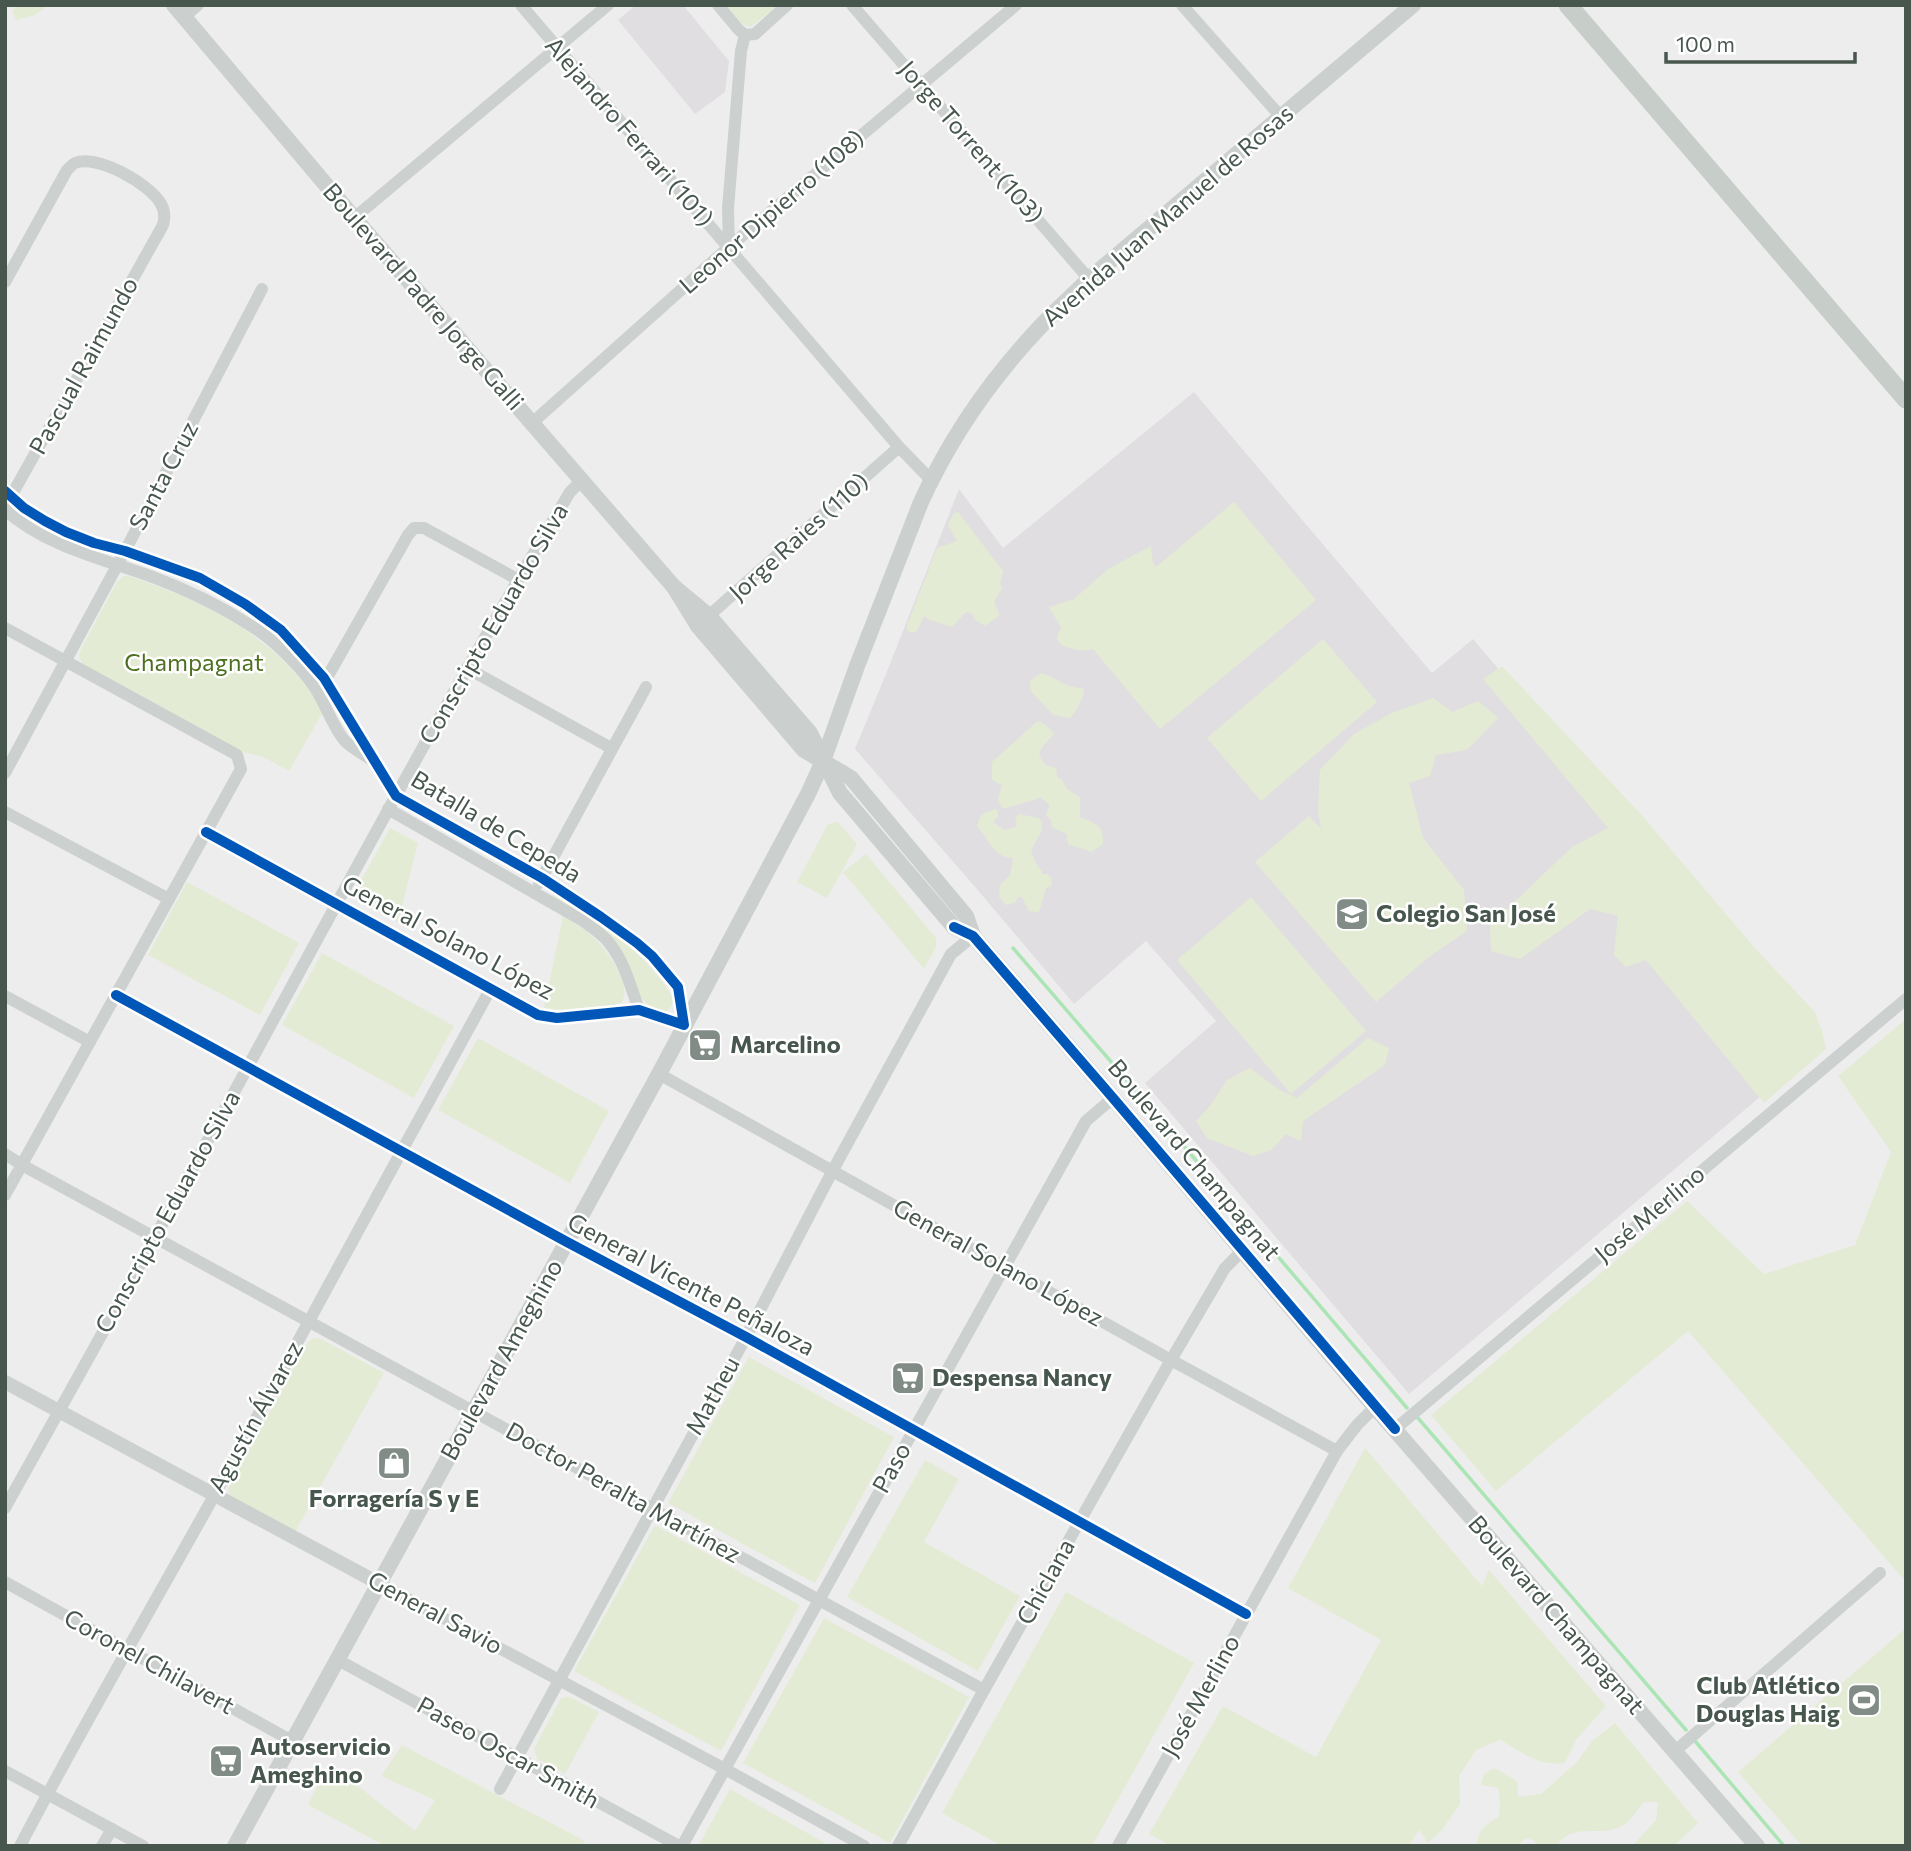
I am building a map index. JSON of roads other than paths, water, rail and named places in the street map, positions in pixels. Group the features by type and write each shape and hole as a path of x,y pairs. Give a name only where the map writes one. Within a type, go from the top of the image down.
{"main road":[{"name":"Avenida Juan Manuel de Rosas","path":"823,761 857,666 931,480 962,427 1006,366 1039,327 1089,279 1413,5"},
{"path":"1568,5 1906,399"},
{"name":"Boulevard Padre Jorge Galli","path":"179,11 354,218 703,621 804,750 823,761"},
{"name":"Boulevard Champagnat","path":"823,761 840,793 954,927 973,936 1375,1407 1757,1846"},
{"name":"Boulevard Ameghino","path":"235,1846 659,1074 823,761"}],"street":[{"path":"179,11 198,5"},
{"name":"Alejandro Ferrari (101)","path":"521,5 931,480"},
{"path":"354,218 608,5"},
{"path":"718,5 746,35 755,34 787,5"},
{"name":"Jorge Torrent (103)","path":"852,5 1089,279"},
{"name":"Leonor Dipierro (108)","path":"532,424 729,247 1016,5"},
{"path":"1182,5 1282,118"},
{"path":"729,247 728,208 741,51 746,35"},
{"name":"Pascual Raimundo","path":"5,282 66,170 74,163 88,162 108,166 130,176 149,190 163,206 163,225 7,501"},
{"name":"Santa Cruz","path":"5,773 262,289"},
{"name":"Jorge Raies (110)","path":"703,621 900,447"},
{"name":"Conscripto Eduardo Silva","path":"5,1508 467,668 570,492 582,480"},
{"name":"Batalla de Cepeda","path":"7,501 66,532 200,578 245,604 281,630 376,763 396,796 542,878 637,943 652,956 678,987 684,1025"},
{"name":"Batalla de Cepeda","path":"7,501 20,523 49,539 182,589 235,615 263,633 319,682"},
{"path":"319,682 329,674 414,528 424,527 517,579"},
{"path":"5,628 237,755 241,769 5,1195"},
{"path":"467,668 611,748"},
{"path":"534,892 646,687"},
{"name":"Batalla de Cepeda","path":"388,809 534,892 601,934 611,944 629,979 639,1010"},
{"path":"5,812 169,899"},
{"name":"General Solano López","path":"206,832 538,1015 557,1018 639,1010 684,1025"},
{"name":"Matheu","path":"500,1789 951,954 973,936"},
{"name":"Agustín Álvarez","path":"20,1846 491,988"},
{"name":"General Vicente Peñaloza","path":"116,995 566,1242 746,1337 1246,1614"},
{"path":"5,996 90,1042"},
{"name":"José Merlino","path":"1395,1429 1906,999"},
{"name":"General Solano López","path":"659,1074 1337,1451"},
{"name":"Paso","path":"681,1846 1086,1121 1113,1098"},
{"name":"Doctor Peralta Martínez","path":"5,1154 984,1690"},
{"name":"Chiclana","path":"898,1846 1171,1360 1225,1268 1243,1250"},
{"name":"General Savio","path":"5,1382 864,1846"},
{"name":"José Merlino","path":"1118,1846 1337,1451 1375,1407"},
{"path":"1674,1752 1880,1573"},
{"name":"Coronel Chilavert","path":"5,1583 292,1741"},
{"name":"Paseo Oscar Smith","path":"338,1660 681,1846"},
{"path":"5,1771 143,1846"},
{"path":"102,1846 112,1829"}],"waterway":[{"path":"1013,948 1144,1100"},
{"path":"1153,1110 1407,1408"},
{"path":"1418,1418 1686,1730"},
{"path":"1695,1741 1784,1846"}],"place":[{"name":"Colegio San José","path":"1352,914"},
{"name":"Marcelino","path":"705,1045"},
{"name":"Despensa Nancy","path":"908,1378"},
{"name":"Forragería S y E","path":"394,1463"},
{"name":"Club Atlético Douglas Haig","path":"1864,1700"},
{"name":"Autoservicio Ameghino","path":"226,1761"}],"park label":[{"name":"Champagnat","path":"194,663"}]}
